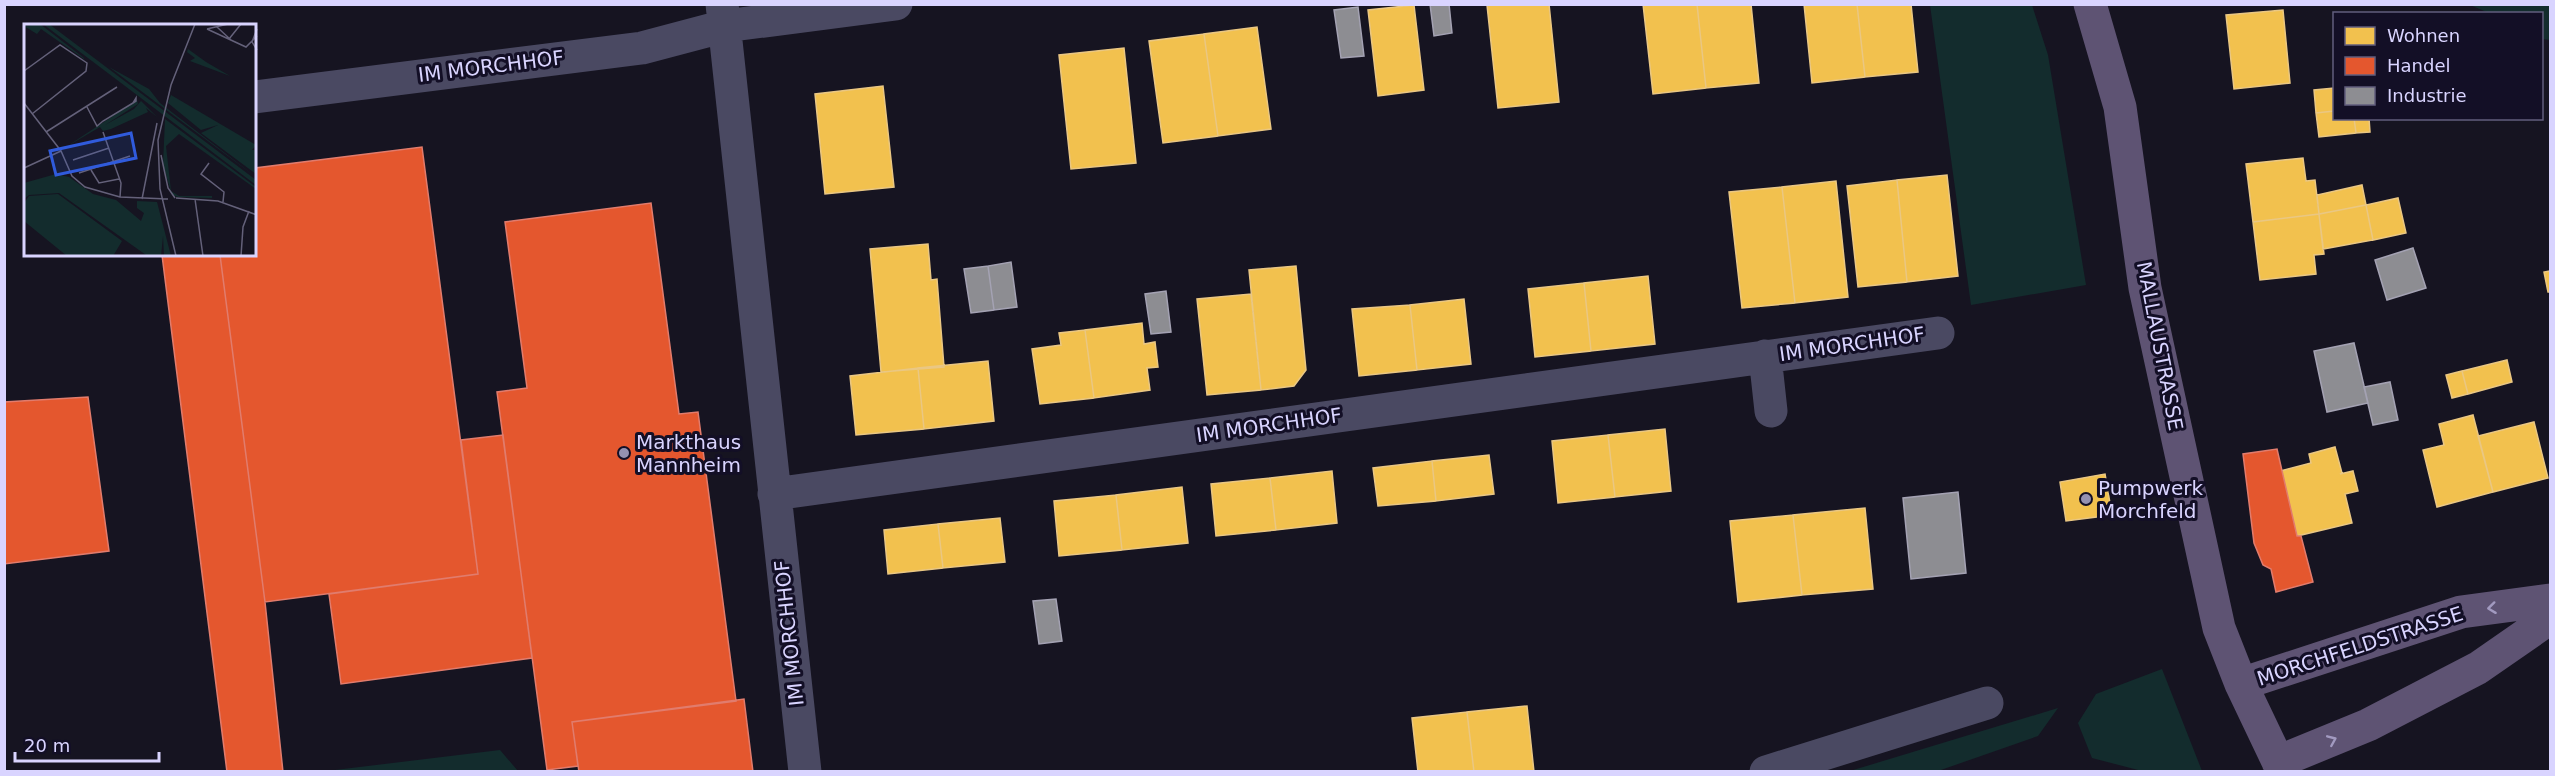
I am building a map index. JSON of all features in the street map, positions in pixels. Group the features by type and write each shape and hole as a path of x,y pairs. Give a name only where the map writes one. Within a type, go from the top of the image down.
{"main road":[{"name":"MALLAUSTRASSE","path":"2090,4 2120,107 2145,288 2217,617 2241,684 2280,767"},
{"name":"MORCHFELDSTRASSE","path":"2241,684 2461,612 2550,600"},
{"path":"2280,767 2468,673 2550,618"}],"street":[{"path":"724,15 896,4"},
{"name":"IM MORCHHOF","path":"256,97 642,48 724,15 805,771"},
{"name":"IM MORCHHOF","path":"774,494 1938,333"},
{"name":"IM MORCHHOF","path":"1765,356 1771,411"},
{"path":"1766,771 1987,703"}],"green space":[{"path":"1930,5 2032,5 2048,55 2086,285 1971,305"},
{"path":"2470,5 2550,5 2550,40 2543,39 2543,12 2487,12"},
{"path":"2162,669 2202,771 2142,771 2092,758 2078,723 2096,694"},
{"path":"2058,708 2038,736 1938,771 1850,771"},
{"path":"500,750 518,771 334,771 335,770"}],"building: Wohnen":[{"path":"1549,4 1559,102 1498,108 1487,5"},
{"path":"1643,4 1697,4 1706,88 1653,94"},
{"path":"1697,4 1751,4 1759,83 1706,88"},
{"path":"1804,4 1857,4 1865,77 1812,83"},
{"path":"1857,4 1911,4 1918,72 1865,77"},
{"path":"1414,5 1424,90 1378,96 1368,10"},
{"path":"2283,10 2290,83 2234,89 2226,15"},
{"path":"1257,27 1271,129 1218,136 1204,34"},
{"path":"1204,34 1218,136 1163,143 1149,41"},
{"path":"1124,48 1136,163 1071,169 1059,55"},
{"path":"883,86 894,187 825,194 815,94"},
{"path":"2333,88 2333,111 2316,113 2314,90"},
{"path":"2333,111 2333,120 2354,120 2356,133 2319,137 2316,113"},
{"path":"2354,120 2369,120 2370,132 2356,133"},
{"path":"2303,158 2306,181 2315,180 2319,214 2253,222 2246,164"},
{"path":"1947,175 1958,276 1907,282 1897,180"},
{"path":"1897,180 1907,282 1858,287 1847,186"},
{"path":"1836,181 1848,297 1795,303 1782,187"},
{"path":"2362,185 2366,205 2319,214 2317,195"},
{"path":"1782,187 1795,303 1742,308 1729,192"},
{"path":"2398,198 2406,233 2373,240 2366,205"},
{"path":"2366,205 2373,240 2323,249 2319,214"},
{"path":"2319,214 2324,254 2314,255 2316,274 2260,280 2253,222"},
{"path":"928,244 931,280 937,279 944,367 881,372 870,249"},
{"path":"1296,266 1306,370 1294,386 1261,390 1249,270"},
{"path":"2550,271 2550,292 2548,292 2544,272"},
{"path":"1648,276 1655,344 1591,351 1584,283"},
{"path":"1584,283 1591,351 1535,357 1528,289"},
{"path":"1251,294 1261,390 1207,395 1197,299"},
{"path":"1464,299 1471,364 1417,370 1410,305"},
{"path":"1410,305 1417,370 1359,376 1352,309"},
{"path":"1142,323 1144,344 1155,342 1158,367 1147,368 1150,390 1094,398 1085,330"},
{"path":"1085,330 1094,398 1040,404 1032,349 1061,345 1059,333"},
{"path":"2507,360 2512,382 2468,394 2462,371"},
{"path":"988,361 994,421 924,429 918,368"},
{"path":"918,368 924,429 856,435 850,376"},
{"path":"2462,371 2468,394 2452,398 2446,375"},
{"path":"2473,415 2493,492 2437,507 2423,450 2444,445 2439,424"},
{"path":"2534,422 2548,478 2493,492 2478,436"},
{"path":"1665,429 1671,491 1615,497 1608,435"},
{"path":"1608,435 1615,497 1558,503 1552,441"},
{"path":"2335,447 2342,473 2340,474 2353,471 2358,491 2345,494 2352,523 2297,536 2280,471 2311,463 2309,454"},
{"path":"1489,455 1494,494 1436,501 1432,461"},
{"path":"1432,461 1436,501 1378,506 1373,468"},
{"path":"1332,471 1337,523 1276,530 1270,478"},
{"name":"Pumpwerk Morchfeld","path":"2105,474 2112,515 2066,521 2060,482"},
{"path":"1270,478 1276,530 1216,536 1211,484"},
{"path":"1182,487 1188,543 1122,550 1116,495"},
{"path":"1116,495 1122,550 1059,556 1054,501"},
{"path":"1865,508 1873,589 1802,595 1793,515"},
{"path":"1793,515 1802,595 1738,602 1730,521"},
{"path":"1000,518 1005,562 943,568 938,524"},
{"path":"938,524 943,568 888,574 884,530"},
{"path":"1527,706 1534,772 1474,772 1467,712"},
{"path":"1467,712 1474,772 1418,772 1412,718"}],"building: Handel":[{"path":"422,147 478,574 265,602 220,256 256,256 256,168"},
{"path":"651,203 679,414 698,412 736,701 572,722 578,766 547,770 497,392 527,388 505,222"},
{"path":"162,256 220,256 265,602 283,772 227,772"},
{"path":"88,397 109,551 4,564 4,402"},
{"path":"503,435 532,658 341,684 329,594 478,574 461,440"},
{"path":"2277,449 2297,536 2301,536 2313,582 2276,592 2271,569 2263,565 2254,543 2243,454"},
{"path":"744,699 753,772 579,772 572,722"}],"building: Industrie":[{"path":"1430,4 1449,4 1452,33 1434,36"},
{"path":"1358,7 1364,56 1341,58 1334,10"},
{"path":"2413,248 2426,288 2387,300 2375,260"},
{"path":"1011,262 1017,307 994,310 988,266"},
{"path":"988,266 994,310 971,313 964,269"},
{"path":"1166,291 1171,332 1151,334 1145,294"},
{"path":"2354,343 2368,403 2327,412 2314,351"},
{"path":"2390,382 2398,420 2373,425 2364,387"},
{"path":"1958,492 1966,573 1911,579 1903,498"},
{"path":"1056,599 1062,641 1039,644 1033,601"}],"place":[{"name":"Markthaus Mannheim","path":"624,453"},
{"name":"Pumpwerk Morchfeld","path":"2086,499"}]}
